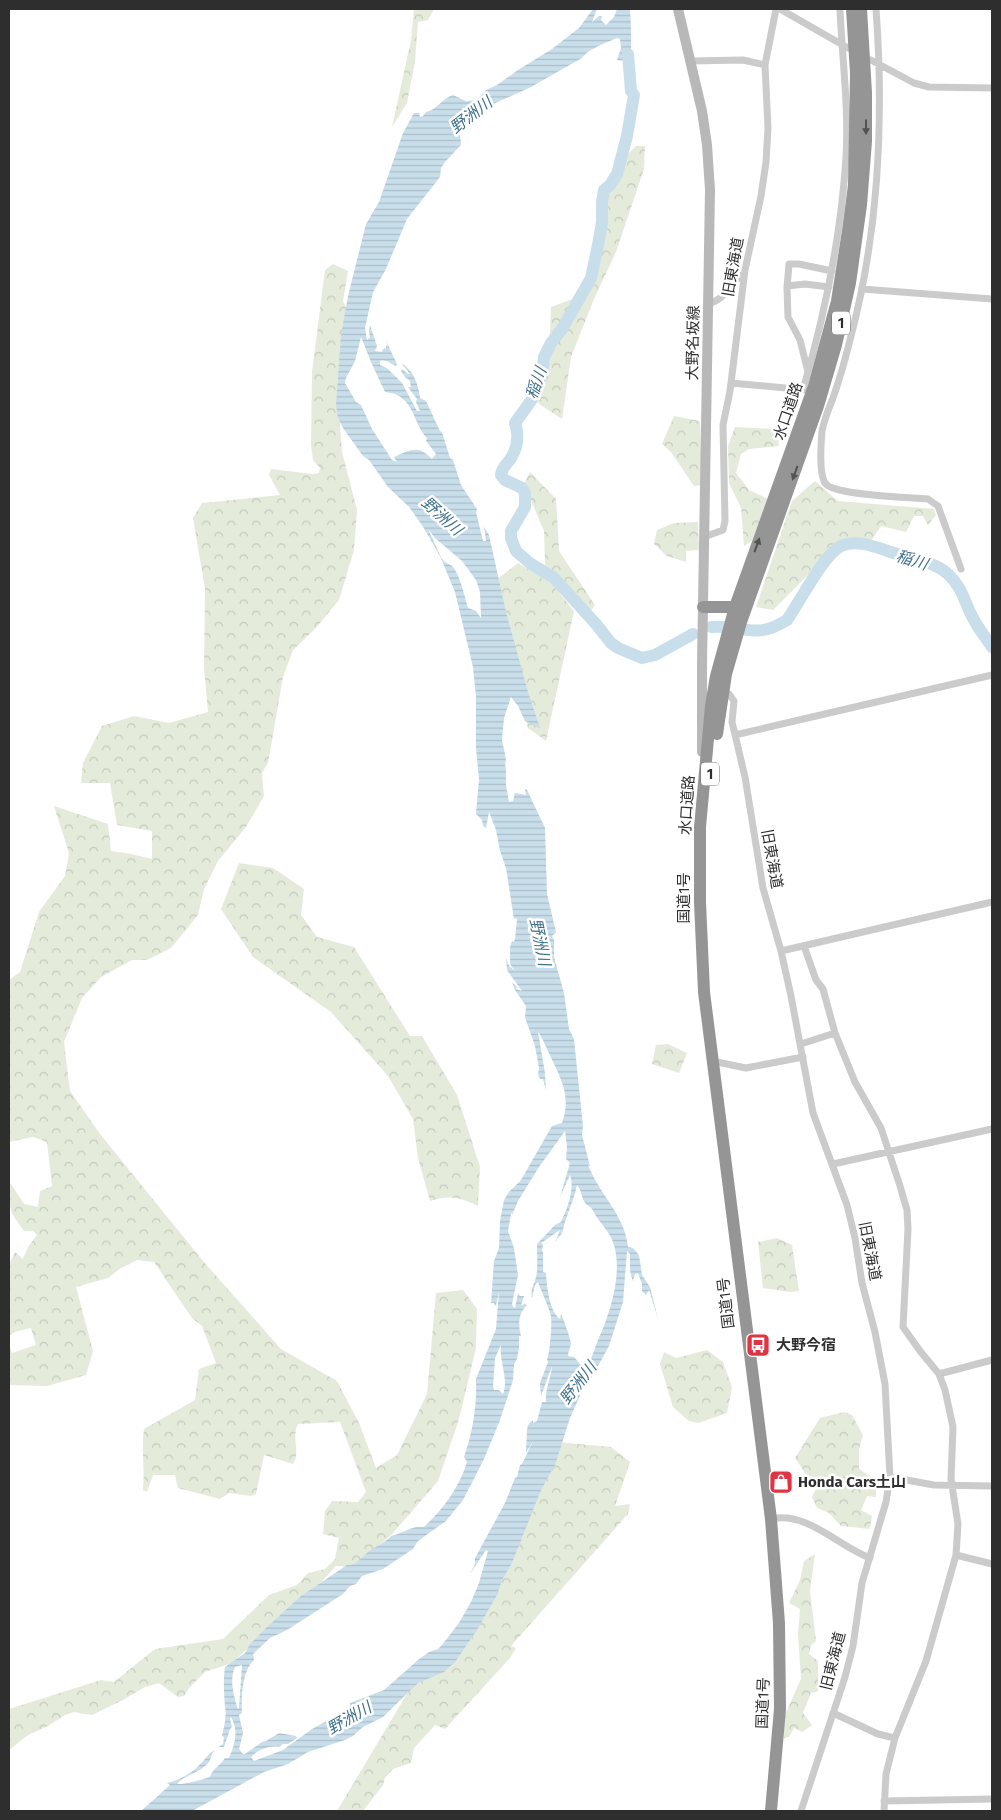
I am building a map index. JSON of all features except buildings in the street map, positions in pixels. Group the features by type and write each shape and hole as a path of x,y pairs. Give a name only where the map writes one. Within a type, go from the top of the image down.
{"highway":[{"name":"水口道路","path":"736,621 735,607 814,386 837,301 854,185 856,81 852,9"},
{"name":"水口道路","path":"701,850 700,827 713,717 723,693 731,637 818,406 836,345 850,283 861,205 866,141 866,93 861,9"},
{"path":"703,607 735,607"},
{"name":"水口道路","path":"701,850 713,717 723,693"},
{"name":"国道1号","path":"701,850 701,955 704,992 770,1519 779,1623 780,1680 777,1751 771,1811"}],"main road":[{"name":"大野名坂線","path":"678,9 702,111 708,154 710,190 702,680 704,783"},
{"path":"702,680 713,717"}],"street":[{"name":"旧東海道","path":"704,538 723,530 725,521 724,425 744,274 761,196 766,162 768,128 766,65 776,9"},
{"path":"780,9 844,46"},
{"path":"731,383 805,390 832,271 846,157 844,46 840,9"},
{"path":"876,9 880,66 878,178 862,289 851,337 831,393 822,429 821,470 824,481 829,488 864,494 928,499 938,506 961,569"},
{"path":"690,61 743,60 766,65"},
{"path":"871,60 914,84 992,88"},
{"path":"983,87 992,95"},
{"path":"808,372 800,340 788,318 787,286 789,264 799,264 832,271"},
{"path":"708,304 716,302 724,296 738,277 744,274"},
{"path":"787,286 805,284 829,287"},
{"path":"862,289 992,299"},
{"path":"735,736 992,675"},
{"path":"702,680 706,686 723,693"},
{"name":"旧東海道","path":"723,693 734,701 732,722 745,777 763,888 781,951 801,1044 813,1113 847,1205 862,1283 875,1332 885,1384 890,1476 886,1502 862,1583 854,1646 801,1811"},
{"path":"781,951 992,902"},
{"path":"804,946 816,980 823,989 835,1033 855,1082 881,1128 907,1210 903,1327 920,1352 939,1374 945,1390 953,1427 951,1479 958,1524 956,1555 926,1661 895,1738 886,1774 884,1811"},
{"path":"801,1044 835,1033"},
{"path":"712,1061 746,1068 803,1057"},
{"path":"833,1164 992,1129"},
{"path":"939,1374 992,1360"},
{"path":"890,1476 916,1482 952,1486 992,1486"},
{"path":"770,1519 790,1517 839,1540 870,1558"},
{"path":"956,1555 992,1564"},
{"path":"834,1713 878,1734 895,1738"},
{"path":"884,1801 992,1799"}],"green space":[{"path":"414,9 434,9 428,20 418,22 415,62 407,103 392,127 411,40"},
{"path":"636,146 645,146 644,169 616,252 594,299 571,357 562,419 539,404 532,386 549,357 551,307 583,295 597,261 607,194 625,157"},
{"path":"333,264 348,271 343,301 351,317 338,400 342,452 357,510 354,550 339,600 316,628 293,650 283,677 268,763 262,773 264,796 246,827 218,861 204,889 198,915 171,948 147,960 132,960 101,977 82,998 64,1042 70,1091 100,1134 203,1261 281,1349 337,1381 359,1423 376,1468 397,1455 427,1394 436,1293 463,1290 477,1309 476,1348 459,1419 438,1481 393,1533 370,1554 351,1567 336,1566 312,1592 232,1663 205,1672 184,1696 178,1697 159,1683 145,1687 92,1715 74,1712 65,1715 48,1726 28,1735 9,1750 9,1709 101,1680 114,1682 155,1649 223,1639 269,1595 297,1585 308,1573 325,1569 335,1559 339,1538 323,1534 325,1511 332,1501 358,1502 366,1492 340,1422 298,1424 295,1434 296,1455 293,1464 264,1455 256,1494 251,1496 229,1493 220,1499 178,1488 175,1475 153,1475 147,1492 143,1490 144,1429 195,1400 199,1369 216,1363 202,1326 192,1318 154,1262 137,1260 121,1268 108,1278 76,1287 93,1351 86,1375 47,1386 9,1385 9,1349 11,1349 12,1353 36,1345 31,1328 15,1332 9,1336 9,1264 15,1252 23,1259 28,1247 37,1235 33,1231 24,1231 13,1214 10,1205 9,1185 11,1184 24,1204 38,1207 40,1191 52,1186 47,1142 33,1137 9,1142 9,980 20,972 39,912 65,876 69,853 54,806 108,824 111,851 152,859 152,831 117,825 110,783 81,783 83,763 102,726 134,716 169,723 208,712 204,668 205,589 193,518 202,503 280,495 269,475 271,469 312,474 319,473 320,468 313,460 311,445 312,372 325,270"},
{"path":"674,416 700,421 702,485 694,486 671,452 662,444"},
{"path":"735,427 777,429 779,446 749,449 741,454 736,473 749,490 768,499 752,541 744,546 741,508 729,483 728,446"},
{"path":"530,472 556,499 559,551 595,605 591,610 545,565 544,531 524,484"},
{"path":"815,481 838,501 934,509 936,515 928,525 923,516 914,516 906,532 881,526 869,544 838,545 773,610 756,607 792,501"},
{"path":"698,522 699,550 686,551 686,562 667,556 654,544 657,530 674,523"},
{"path":"518,563 552,584 574,611 546,741 528,728 508,647 495,581"},
{"path":"239,863 273,868 304,889 301,915 317,937 354,947 410,1036 422,1036 457,1095 480,1167 478,1206 454,1198 430,1201 418,1158 413,1119 388,1076 331,1012 253,957 221,909"},
{"path":"668,1044 687,1053 679,1073 652,1064 656,1045"},
{"path":"777,1238 792,1245 799,1291 790,1292 763,1288 758,1242"},
{"path":"707,1350 723,1362 732,1387 727,1413 698,1423 689,1421 673,1407 660,1364 664,1352 676,1358"},
{"path":"844,1412 852,1415 863,1435 859,1449 859,1469 876,1480 876,1497 867,1496 861,1510 872,1516 870,1529 841,1526 829,1513 817,1508 812,1497 816,1489 795,1458 820,1418"},
{"path":"557,1442 611,1447 630,1462 615,1506 630,1504 628,1514 511,1646 516,1648 510,1658 445,1729 435,1725 414,1748 411,1763 393,1769 363,1811 337,1811 417,1677 447,1659"},
{"path":"815,1554 810,1591 816,1641 811,1645 809,1654 818,1661 818,1691 811,1693 803,1713 812,1725 802,1732 794,1728 789,1737 784,1738 784,1717 801,1679 798,1634 800,1609 789,1603 800,1580 804,1561"}],"water":[{"name":"野洲川","path":"593,9 597,9 592,22 599,16 602,16 601,20 606,25 614,17 617,9 630,9 631,73 625,61 617,60 621,48 620,39 617,38 593,49 582,58 531,87 489,106 480,113 460,134 461,145 445,162 441,168 440,177 407,219 386,269 373,292 365,328 367,340 370,337 370,325 377,346 375,351 382,352 386,345 388,347 386,341 397,364 396,366 387,361 380,361 380,365 387,368 402,383 417,411 420,411 416,402 417,399 408,387 411,387 410,381 401,371 402,369 410,374 402,364 412,374 417,383 420,398 426,401 442,432 461,485 477,509 476,512 483,541 486,541 484,527 489,535 506,612 540,728 525,721 518,706 511,697 504,718 502,740 506,759 506,785 509,802 513,801 515,793 526,795 525,789 527,790 545,828 547,894 556,932 552,936 554,940 554,957 564,993 569,1029 574,1039 583,1126 582,1135 590,1166 588,1165 598,1186 622,1225 628,1247 633,1248 639,1255 642,1275 650,1287 658,1319 649,1290 646,1295 642,1291 642,1284 638,1273 635,1274 633,1281 630,1271 630,1254 627,1251 623,1302 609,1346 592,1377 584,1387 570,1418 555,1465 541,1490 497,1595 477,1630 455,1662 444,1672 418,1683 383,1717 363,1727 345,1740 308,1752 288,1764 264,1772 192,1811 141,1811 170,1785 167,1783 192,1772 212,1752 216,1750 203,1768 177,1784 210,1777 225,1758 229,1758 235,1738 235,1727 231,1717 232,1727 224,1747 218,1747 223,1744 224,1737 222,1736 226,1714 225,1667 245,1653 250,1644 301,1596 347,1565 356,1563 391,1536 411,1528 424,1527 444,1505 455,1489 467,1462 464,1457 474,1418 476,1379 496,1329 499,1292 496,1305 491,1303 494,1261 499,1248 500,1221 504,1200 521,1180 552,1126 562,1123 565,1113 565,1095 561,1079 538,1032 546,1090 543,1079 540,1079 538,1075 539,1068 535,1046 525,1017 526,1006 515,990 512,982 517,987 516,989 522,991 507,970 506,958 509,966 515,971 510,964 510,947 515,939 517,920 516,918 514,919 506,868 496,830 489,812 486,828 476,814 479,779 476,748 476,697 473,667 455,592 440,556 422,525 409,507 388,487 369,460 363,456 343,428 338,418 336,405 341,335 348,296 366,224 379,202 403,133 414,113 419,113 420,117 423,116 426,112 453,95 466,101 477,100 486,90 497,85 552,49 579,28","holes":["361,337 385,392 396,394 411,409 419,427 427,438 426,441 436,454 432,459 419,450 410,450 394,457 397,462 392,460 372,429 361,405 356,402 345,383 355,361","428,529 435,538 462,561 476,580 480,592 481,618 476,611 468,608 455,570 443,560","565,1131 566,1159 570,1163 560,1197 570,1175 571,1193 561,1222 555,1225 537,1244 537,1274 532,1288 532,1298 535,1285 538,1282 551,1316 548,1362 540,1383 541,1396 552,1366 546,1402 542,1402 537,1421 533,1423 533,1420 528,1425 526,1453 533,1441 520,1465 517,1477 505,1503 475,1558 475,1564 470,1574 486,1550 488,1551 479,1583 471,1602 459,1623 442,1645 418,1660 384,1690 350,1703 350,1708 312,1729 283,1750 254,1761 251,1757 260,1750 268,1747 279,1747 297,1738 296,1736 279,1733 245,1754 239,1749 243,1733 239,1715 242,1713 243,1685 247,1671 254,1660 253,1654 270,1638 287,1630 343,1594 350,1586 356,1584 362,1576 383,1569 413,1549 418,1541 446,1521 463,1500 484,1459 500,1420 513,1380 514,1364 519,1348 519,1336 521,1336 520,1320 522,1312 527,1305 521,1305 524,1296 520,1296 518,1293 515,1308 512,1304 518,1275 514,1248 508,1231 511,1214 539,1167","577,1185 584,1202 593,1210 611,1237 616,1257 616,1283 610,1309 587,1365 580,1364 574,1357 568,1356 571,1344 570,1338 561,1314 560,1319 553,1310 549,1298 546,1273 543,1272 543,1244 541,1243 560,1230 555,1243 562,1232","501,1345 505,1383 503,1394 499,1390 494,1390 493,1386 495,1358","242,1665 238,1709 233,1688 233,1672 235,1667"]}],"waterway":[{"name":"稲川","path":"628,54 631,91 634,95 627,136 617,174 610,185 604,190 602,222 591,278 544,357 542,373 533,398 515,423 517,432 516,445 501,475 505,480 522,488 525,493 525,507 511,531 511,538 516,551 531,564 554,578 611,643 642,658 655,655 693,634"},
{"name":"稲川","path":"711,627 757,631 766,630 787,620 812,580 834,551 841,546 855,543 869,545 924,562 944,571 958,586 975,622 992,647"}],"place":[{"name":"大野今宿","path":"758,1345"},
{"name":"Honda Cars土山","path":"781,1482"}]}
